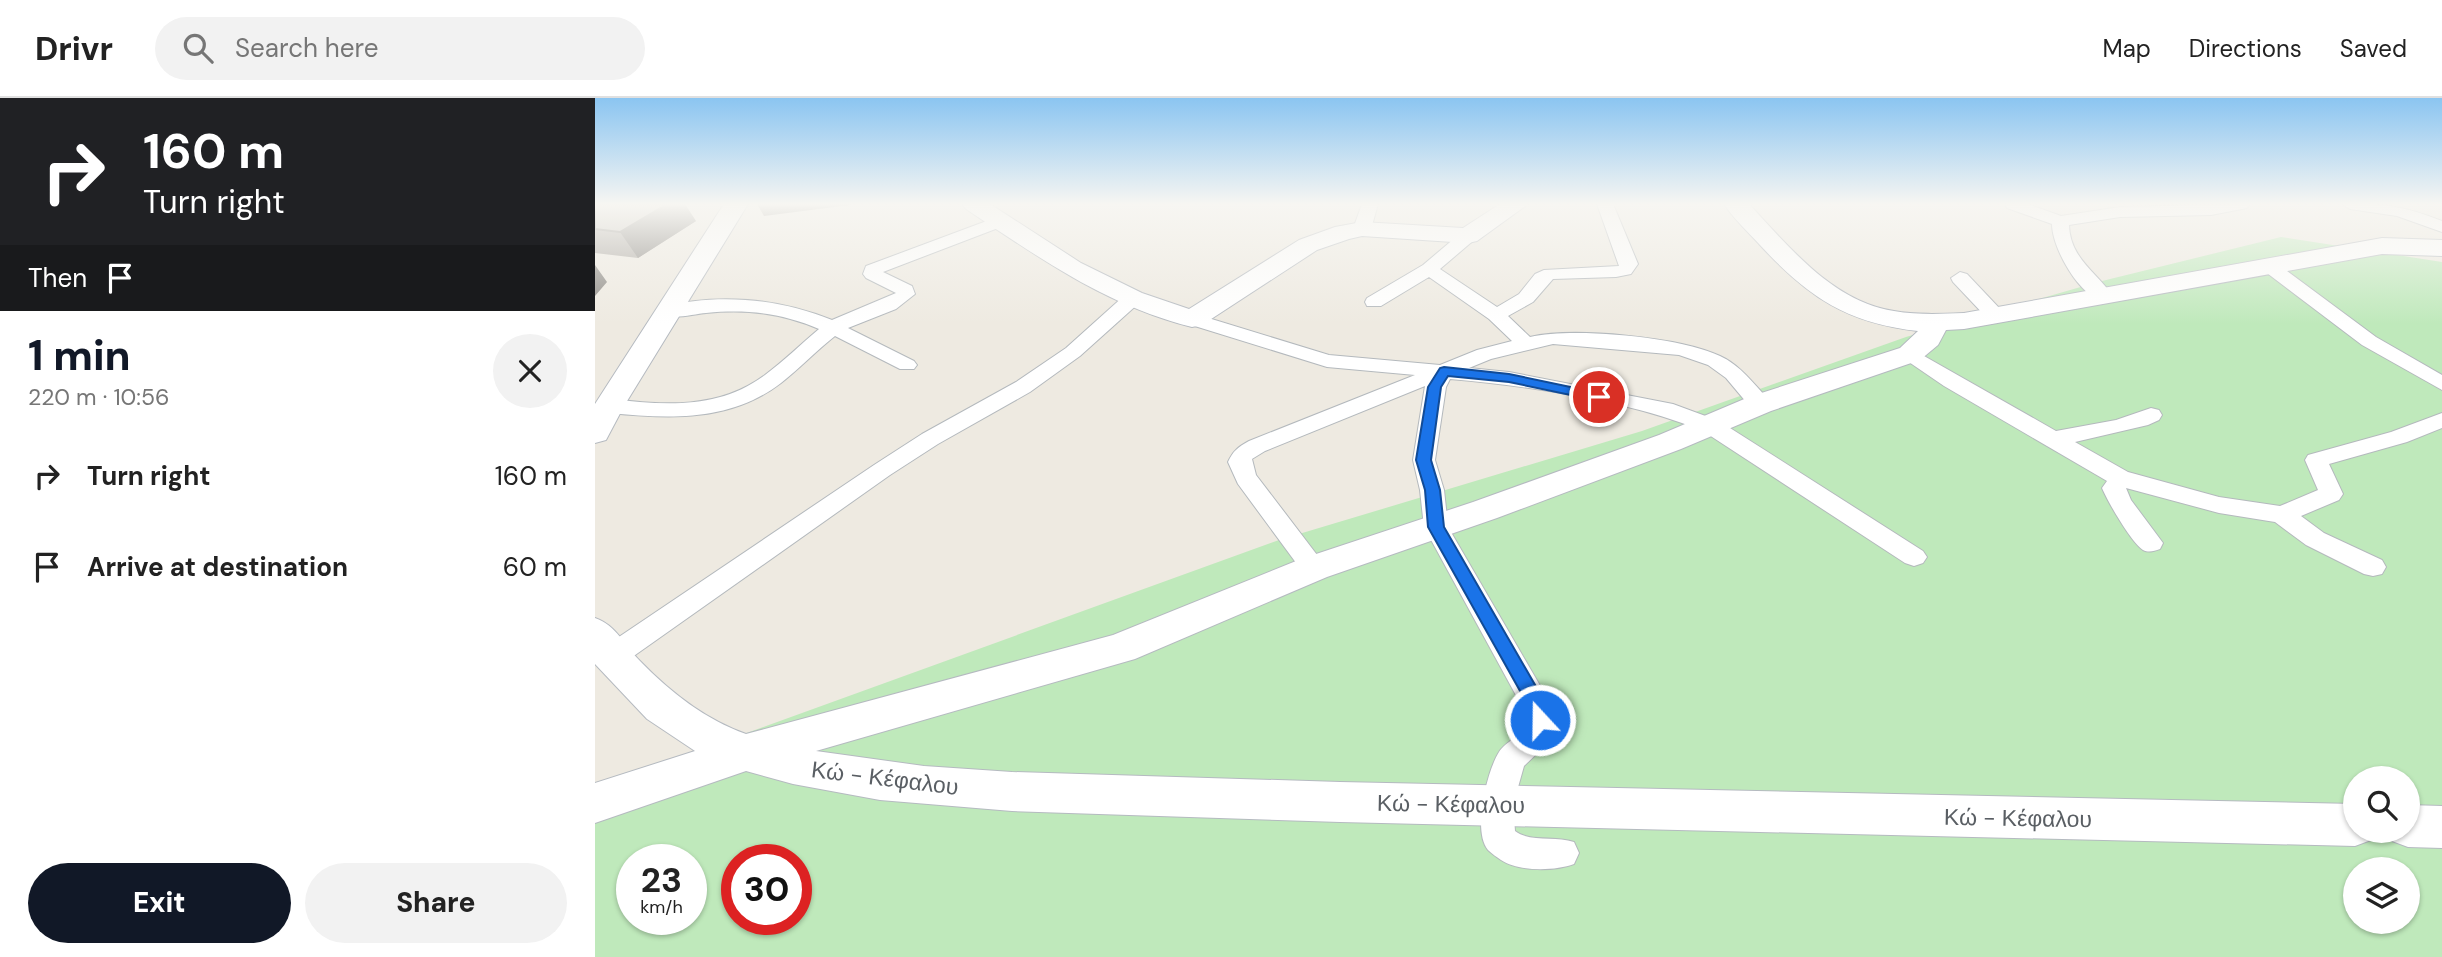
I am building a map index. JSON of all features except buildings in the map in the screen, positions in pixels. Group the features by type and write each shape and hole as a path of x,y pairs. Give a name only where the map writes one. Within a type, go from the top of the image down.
{"street":[{"path":"595,433 608,406 711,244"},
{"path":"608,406 697,410 727,406 747,397 772,380 833,328 906,294 905,290 872,274 872,270 940,244"},
{"path":"1035,244 1072,269 1132,299 1327,361 1509,378 1673,411 1711,426 1914,557"},
{"path":"1192,319 1311,244"},
{"path":"1374,302 1429,269 1458,244"},
{"path":"1496,315 1526,298 1542,278 1550,274 1602,274 1625,270 1629,264 1622,244"},
{"path":"1772,244 1792,267 1835,300 1878,318 1935,324 2382,246 2411,244"},
{"path":"2065,244 2083,276 2103,296"},
{"path":"2269,266 2369,341 2442,384"},
{"path":"1429,269 1496,315 1525,343"},
{"path":"1960,278 1995,315"},
{"path":"603,645 930,439 1023,387 1073,352 1132,299"},
{"path":"668,311 750,305 787,310 833,328 907,365"},
{"path":"595,803 745,753 1121,648 1314,568 1436,527 1711,426 1756,406 1909,354 1928,339 1935,324"},
{"path":"1314,568 1246,478 1239,462 1242,455 1257,446 1484,354 1553,338 1590,339 1683,349 1715,361 1733,374 1756,406"},
{"path":"1909,354 1951,382 2120,478 2219,505 2282,515 2315,539 2372,567"},
{"path":"1444,371 1435,387 1424,460 1432,490 1436,527 1532,697 1540,720 1538,734 1511,759 1497,805 1499,839 1517,852 1563,853"},
{"path":"1673,411 1756,406"},
{"path":"2053,439 2134,424 2151,415"},
{"path":"2282,515 2331,494 2329,482 2319,470 2316,460 2399,437 2442,420"},
{"path":"2120,478 2114,488 2120,503 2151,544"},
{"name":"Κώ - Κέφαλου","path":"603,645 638,687 705,734 745,753 817,771 885,782 995,790 1497,805 2343,825"},
{"path":"2420,826 2442,827"}],"green space":[{"path":"2252,244 2327,244 2442,262 2442,957 595,957 595,788 1279,540 1642,431 1906,337 2098,282"}],"route":[{"path":"1540,720 1532,697 1436,527 1432,490 1424,460 1428,417 1435,387 1444,371 1509,378 1599,397"}]}
